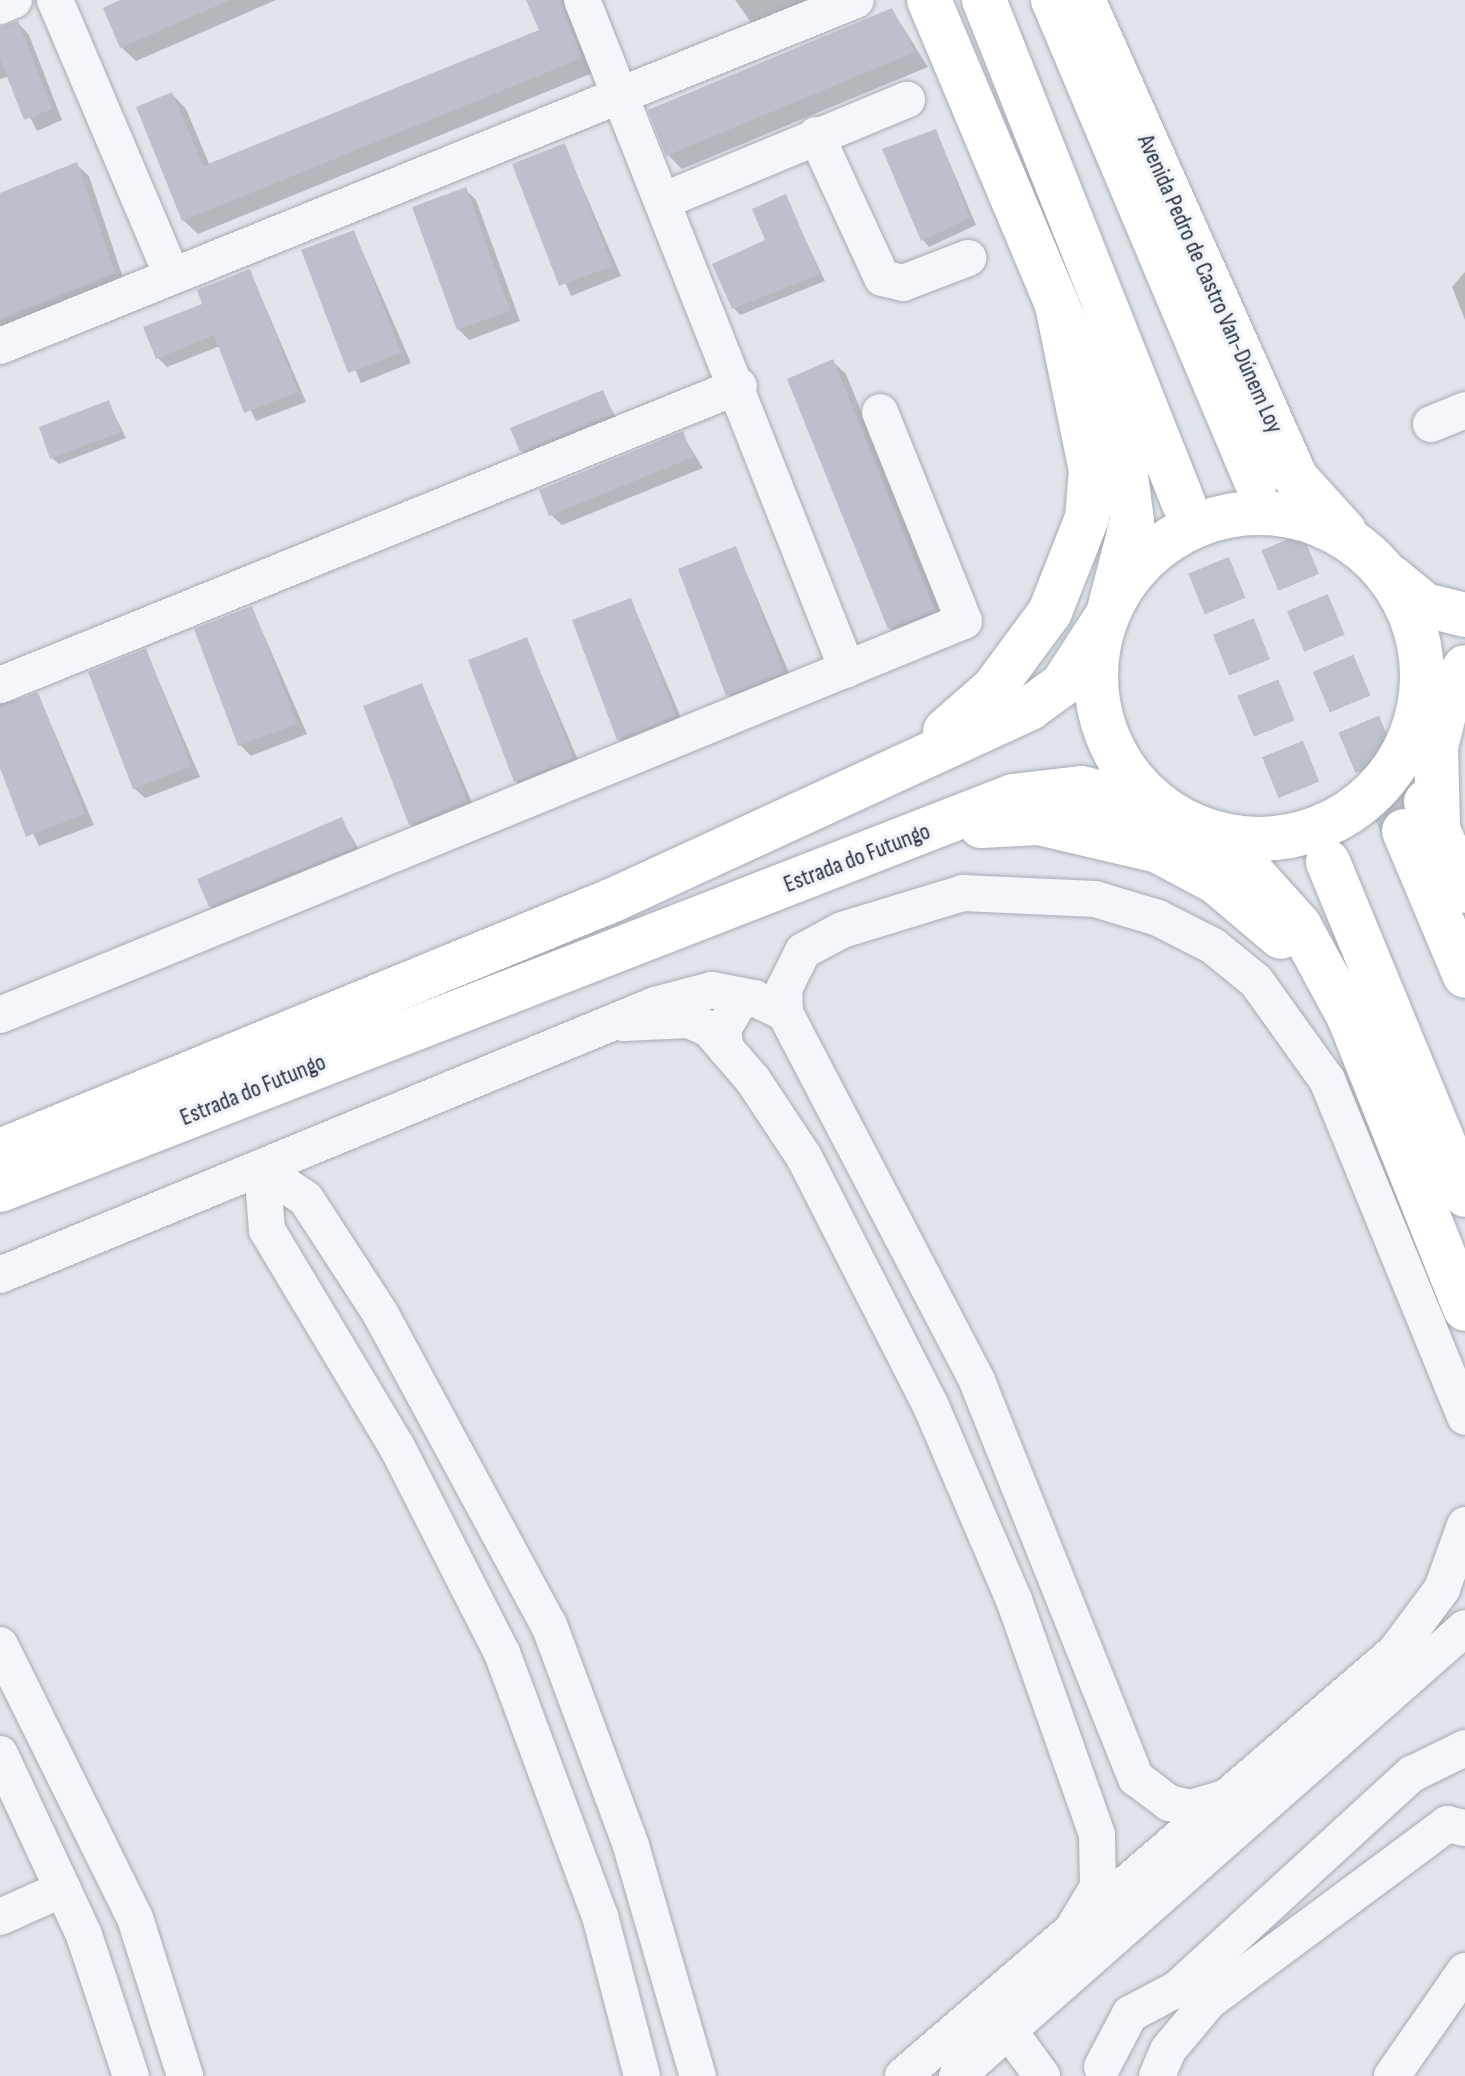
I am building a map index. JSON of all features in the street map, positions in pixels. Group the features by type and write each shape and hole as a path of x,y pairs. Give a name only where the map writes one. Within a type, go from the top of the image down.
{"main road":[{"path":"929,0 1057,305 1123,452 1132,521 1096,665 1109,742 1137,786 1178,819 1252,840 1304,833 1351,811 1408,739 1429,692 1465,648"},
{"path":"984,0 1184,504"},
{"name":"Avenida Pedro de Castro Van-Dúnem Loy","path":"1053,0 1256,481"},
{"name":"Avenida Pedro de Castro Van-Dúnem Loy","path":"1083,0 1296,478 1373,559"},
{"path":"901,764 994,688 1022,655 1072,567 1087,518 1091,470 1084,404 1057,305"},
{"path":"1108,614 1137,566 1206,521 1289,514 1373,559 1425,605 1465,615"},
{"path":"1373,559 1419,643 1408,739 1421,829 1465,976"},
{"name":"Estrada do Futungo","path":"0,1151 613,900 1051,693 1084,659 1108,614"},
{"path":"1465,667 1450,691 1421,829 1465,891"},
{"name":"Estrada do Futungo","path":"0,1190 1013,796 1081,788 1178,819 1237,856 1267,885 1299,925 1354,1030 1465,1309"},
{"path":"927,832 1039,823 1158,851 1268,923 1354,1030"},
{"path":"1328,862 1465,1195"}],"street":[{"path":"0,6 14,0"},
{"path":"55,0 172,275"},
{"path":"582,0 739,386 847,669"},
{"path":"0,346 856,0"},
{"path":"665,200 816,135 907,100"},
{"path":"816,135 882,278 903,283 968,258"},
{"path":"0,685 739,386"},
{"path":"1431,424 1465,410"},
{"path":"0,1015 964,621 880,412"},
{"path":"726,1049 728,1013 770,1006 784,989 803,951 842,930 963,893 1095,899 1158,918 1213,946 1256,981 1327,1080 1465,1417"},
{"path":"0,1275 694,992 770,1006"},
{"path":"770,1006 956,1336 998,1426 1136,1778 1179,1805 1224,1798"},
{"path":"623,1023 689,1020 726,1049 804,1157 908,1361 950,1447 1014,1600 1097,1835 1098,1887 1071,1932"},
{"path":"318,1216 316,1192 341,1137"},
{"path":"262,1169 318,1216 440,1414 531,1590 570,1681 631,1846 698,2076"},
{"path":"262,1169 267,1230"},
{"path":"182,1202 236,1207 267,1230 390,1435 481,1611 520,1698 600,1916 642,2076"},
{"path":"908,1361 922,1372 948,1368 958,1353 956,1336"},
{"path":"950,1447 949,1430 968,1412 986,1414 998,1426"},
{"path":"903,2076 1395,1652 1442,1589 1465,1525"},
{"path":"481,1611 494,1623 520,1622 531,1608 531,1590"},
{"path":"967,2070 1465,1628"},
{"path":"0,1645 114,1872 149,1962 185,2076"},
{"path":"520,1698 525,1673 541,1664 558,1667 570,1681"},
{"path":"1102,2067 1130,2014 1177,1989 1412,1774 1465,1748"},
{"path":"0,1754 63,1889 99,1978 131,2076"},
{"path":"1157,2076 1190,2023 1209,2001 1456,1826 1412,1774"},
{"path":"63,1889 76,1902 93,1905 109,1896 114,1872"},
{"path":"0,1917 63,1889"},
{"path":"99,1978 100,1960 113,1947 139,1948 149,1962"},
{"path":"1392,2076 1464,1975"},
{"path":"1177,1989 1190,2023"},
{"path":"1009,2031 1042,2076"}],"building":[{"path":"120,0 230,0 120,48 103,8"},
{"path":"526,0 561,0 582,58 182,221 136,107 172,92 203,166 539,30"},
{"path":"892,8 915,52 666,156 648,110"},
{"path":"18,21 52,109 24,120 0,59 0,27"},
{"path":"936,129 970,218 921,241 882,149"},
{"path":"565,143 612,266 559,286 512,164"},
{"path":"77,162 115,273 0,319 0,193"},
{"path":"466,187 510,311 457,330 412,207"},
{"path":"786,194 820,274 732,309 712,264 765,240 752,209"},
{"path":"354,230 401,353 348,373 301,250"},
{"path":"250,269 298,392 244,413 214,335 156,359 143,327 202,304 197,290"},
{"path":"833,359 935,610 888,629 787,379"},
{"path":"603,390 613,414 520,452 510,428"},
{"path":"109,400 121,432 50,459 39,427"},
{"path":"683,431 693,457 549,516 539,490"},
{"path":"736,546 784,672 726,696 678,569"},
{"path":"631,598 676,716 617,740 572,620"},
{"path":"252,606 297,724 238,746 194,629"},
{"path":"527,637 573,758 514,782 468,660"},
{"path":"146,648 191,766 133,789 88,672"},
{"path":"422,683 467,801 409,825 363,706"},
{"path":"38,692 85,814 26,837 0,768 0,706"},
{"path":"342,817 355,847 209,907 197,879"}],"tunnel":[{"path":"1256,481 1404,831"},
{"path":"1184,504 1328,862"}]}
